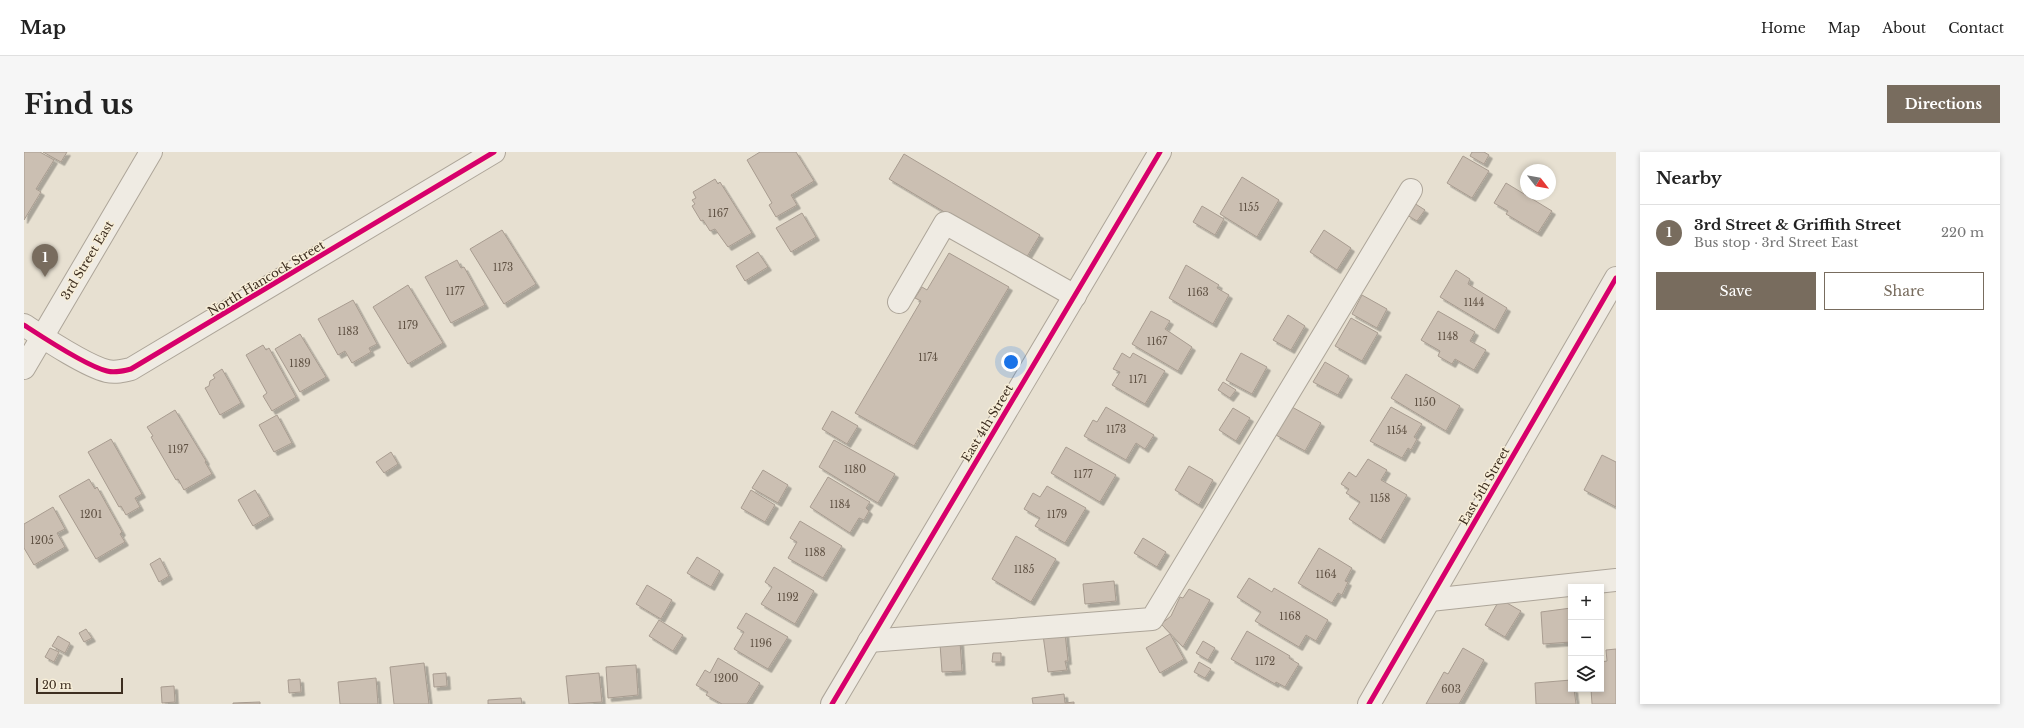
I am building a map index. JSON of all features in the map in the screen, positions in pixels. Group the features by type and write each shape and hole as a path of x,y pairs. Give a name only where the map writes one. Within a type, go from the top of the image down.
{"street":[{"name":"3rd Street East","path":"24,368 33,331 151,152"},
{"name":"North Hancock Street","path":"33,331 106,371 117,372 132,369 494,152"},
{"name":"East 4th Street","path":"832,704 1160,152"},
{"path":"869,641 1152,619 1411,190"},
{"path":"899,302 945,223 1075,296"},
{"name":"East 5th Street","path":"1369,704 1616,278"},
{"path":"1430,600 1616,580"}],"building":[{"path":"24,152 40,152 54,160 36,189 41,192 24,220"},
{"path":"43,152 67,152 61,162"},
{"path":"760,152 796,152 814,181 791,195 797,205 776,217 769,205 772,203 747,160"},
{"path":"1472,152 1484,152 1489,155 1484,164 1470,156"},
{"path":"904,154 1040,235 1025,260 889,179"},
{"path":"1463,156 1489,171 1472,198 1447,183"},
{"path":"1242,177 1279,200 1257,237 1220,214"},
{"path":"715,179 718,184 720,182 752,233 728,247 715,229 710,231 703,220 701,221 692,206 695,204 692,200 696,198 693,192"},
{"path":"1506,183 1520,192 1520,200 1534,200 1552,211 1538,233 1506,214 1508,211 1494,203"},
{"path":"1414,203 1425,210 1417,221 1407,215"},
{"path":"1202,206 1224,219 1215,235 1193,222"},
{"path":"802,213 816,237 791,252 776,228"},
{"path":"502,230 536,284 504,304 470,249"},
{"path":"1324,230 1351,248 1337,270 1310,252"},
{"path":"758,252 768,267 745,281 736,266"},
{"path":"949,253 1009,287 914,446 855,413 921,301 915,298 922,287 927,290"},
{"path":"457,260 461,268 464,267 485,305 451,323 425,277"},
{"path":"1186,265 1219,285 1217,288 1229,295 1213,324 1169,298"},
{"path":"1456,270 1470,279 1468,284 1507,308 1495,330 1440,297"},
{"path":"408,285 443,343 408,364 373,307"},
{"path":"1362,295 1387,309 1377,328 1352,314"},
{"path":"353,300 377,344 369,348 371,352 352,363 345,351 338,355 318,319"},
{"path":"1151,311 1170,321 1165,329 1192,347 1178,371 1132,344"},
{"path":"1438,311 1475,332 1470,341 1486,350 1474,370 1455,359 1452,364 1438,356 1440,351 1421,340"},
{"path":"1288,315 1305,326 1291,350 1273,340"},
{"path":"1351,318 1378,333 1362,361 1335,346"},
{"path":"300,334 326,377 300,392 275,349"},
{"path":"263,345 266,350 269,348 296,397 272,411 263,396 267,393 246,355"},
{"path":"1122,353 1130,358 1133,353 1165,371 1145,404 1112,385 1120,372 1113,369"},
{"path":"1241,353 1267,367 1252,394 1226,380"},
{"path":"1325,362 1349,376 1338,395 1313,382"},
{"path":"222,369 241,403 220,415 205,388 209,386 210,381 215,378 213,375"},
{"path":"1406,374 1460,406 1446,431 1391,398"},
{"path":"1223,382 1236,390 1230,398 1218,390"},
{"path":"1106,407 1154,435 1145,449 1136,443 1126,460 1084,436 1093,420 1097,422"},
{"path":"1292,407 1321,423 1305,451 1276,435"},
{"path":"1391,407 1422,424 1414,437 1417,439 1411,450 1408,448 1402,458 1370,441"},
{"path":"1233,408 1250,418 1236,441 1219,430"},
{"path":"175,410 206,461 205,462 212,474 184,490 178,479 176,480 151,437 153,436 147,427"},
{"path":"832,411 858,426 847,444 822,429"},
{"path":"277,415 292,443 274,452 259,425"},
{"path":"111,439 142,494 135,498 140,507 126,515 121,506 119,507 88,452"},
{"path":"834,440 895,474 878,503 819,467"},
{"path":"1066,447 1116,475 1100,502 1051,473"},
{"path":"391,452 398,464 384,473 376,462"},
{"path":"1602,455 1616,462 1616,507 1584,490"},
{"path":"1368,459 1387,470 1381,480 1407,495 1381,540 1349,519 1360,502 1346,493 1349,489 1341,484 1349,472 1356,477"},
{"path":"1189,466 1213,480 1199,505 1175,490"},
{"path":"763,470 788,485 778,503 752,488"},
{"path":"828,477 870,502 866,508 869,511 864,520 859,518 850,533 810,507"},
{"path":"89,479 95,489 97,487 122,532 120,534 125,542 96,559 59,496"},
{"path":"1047,486 1086,508 1065,543 1035,526 1040,518 1024,509 1033,493 1040,497"},
{"path":"255,490 270,516 253,526 238,500"},
{"path":"751,490 775,505 765,522 741,508"},
{"path":"53,507 65,529 57,533 65,547 34,565 24,548 24,524"},
{"path":"800,521 842,546 823,578 788,558 797,542 790,538"},
{"path":"1016,536 1056,559 1031,602 992,579"},
{"path":"1143,538 1166,552 1157,567 1134,553"},
{"path":"1319,548 1352,568 1345,581 1348,582 1342,595 1338,593 1332,603 1298,583"},
{"path":"697,557 720,571 711,587 687,573"},
{"path":"160,558 169,576 159,582 150,564"},
{"path":"774,567 814,591 795,624 761,604 772,587 765,582"},
{"path":"1249,578 1272,592 1274,588 1328,620 1316,641 1306,635 1299,647 1255,621 1261,612 1237,597"},
{"path":"1114,581 1116,601 1085,604 1083,584"},
{"path":"647,585 672,600 661,619 636,604"},
{"path":"1189,589 1210,600 1183,647 1161,624 1171,616 1180,597 1183,598"},
{"path":"1500,599 1521,611 1505,637 1485,625"},
{"path":"1568,608 1568,642 1543,644 1541,612"},
{"path":"746,613 788,637 768,669 734,649 744,632 737,628"},
{"path":"659,620 683,635 673,651 649,636"},
{"path":"86,629 92,638 84,642 79,633"},
{"path":"1247,631 1290,656 1289,658 1299,664 1285,687 1276,682 1275,684 1231,659"},
{"path":"1065,633 1068,661 1065,661 1067,670 1048,672 1043,635"},
{"path":"1170,634 1184,659 1160,673 1146,648"},
{"path":"58,636 70,643 65,653 52,646"},
{"path":"1203,641 1215,648 1208,660 1196,653"},
{"path":"960,642 962,671 942,672 940,644"},
{"path":"50,648 59,652 54,662 45,657"},
{"path":"1463,648 1484,660 1459,704 1426,704 1444,672 1448,674"},
{"path":"1616,649 1616,704 1592,704 1591,692 1604,692 1604,662 1607,661 1606,650"},
{"path":"993,653 1001,653 1001,662 992,662"},
{"path":"718,658 760,683 747,704 722,704 706,695 708,692 696,685 705,670 710,673"},
{"path":"1199,662 1211,669 1205,678 1194,672"},
{"path":"424,663 429,704 394,704 390,667"},
{"path":"636,665 638,695 608,698 606,667"},
{"path":"446,673 447,686 434,687 433,674"},
{"path":"599,673 602,702 569,704 566,676"},
{"path":"376,678 378,704 340,704 338,682"},
{"path":"300,679 301,692 289,693 288,680"},
{"path":"1568,680 1568,692 1574,692 1576,704 1536,704 1535,683"},
{"path":"174,686 175,702 162,703 161,687"},
{"path":"1064,694 1065,703 1074,702 1074,704 1033,704 1032,698"},
{"path":"521,698 522,704 488,704 488,700"},
{"path":"260,702 260,704 233,704 233,703"}],"cycle path":[{"path":"24,325 88,364 113,372 131,369 494,152"},
{"path":"832,704 1160,152"},
{"path":"1369,704 1616,278"}],"place":[{"name":"3rd Street & Griffith Street","path":"45,277"}]}
